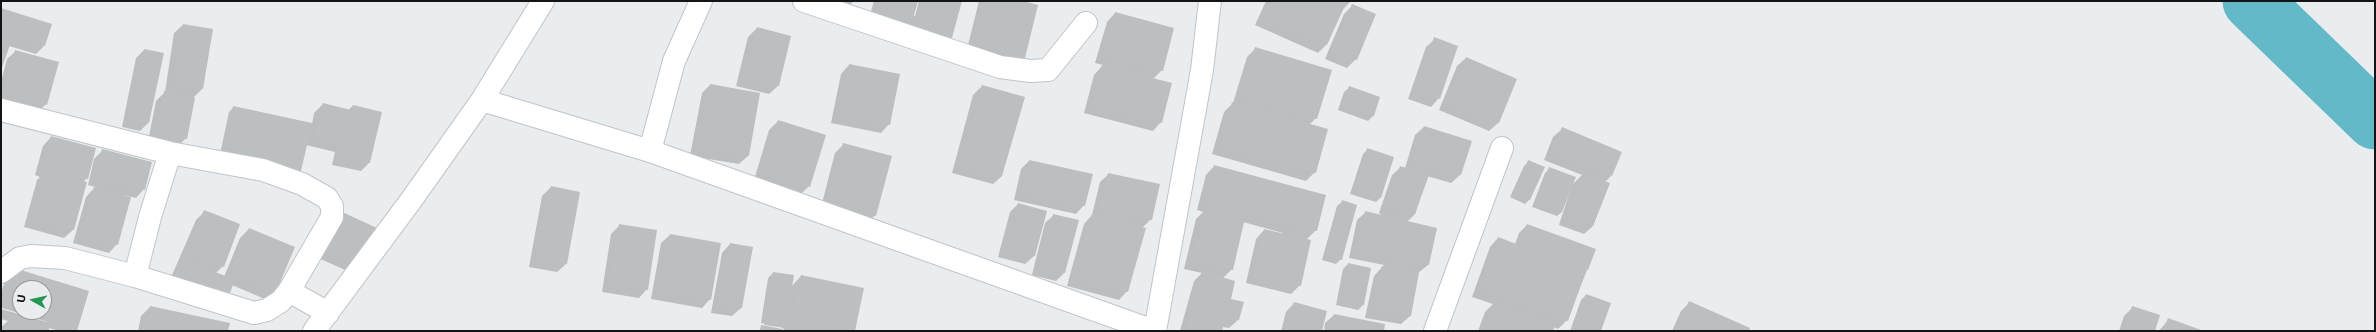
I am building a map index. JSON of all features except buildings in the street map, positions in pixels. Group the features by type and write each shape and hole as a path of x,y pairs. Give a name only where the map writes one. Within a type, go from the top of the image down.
{"street":[{"path":"314,331 482,100 543,1"},
{"path":"650,151 674,61 701,1"},
{"path":"804,1 1000,67 1030,71 1048,70 1086,23"},
{"path":"482,100 650,151 1155,331 1202,70 1210,1"},
{"path":"1,110 170,153 264,170 302,184 327,198 332,206 332,217 289,291 281,300 267,310 254,313 135,276 65,258 31,256 20,258 1,272"},
{"path":"1435,331 1502,148"},
{"path":"135,276 150,217 170,153"},
{"path":"289,291 328,313"}],"waterway":[{"path":"2252,1 2375,120"}]}
